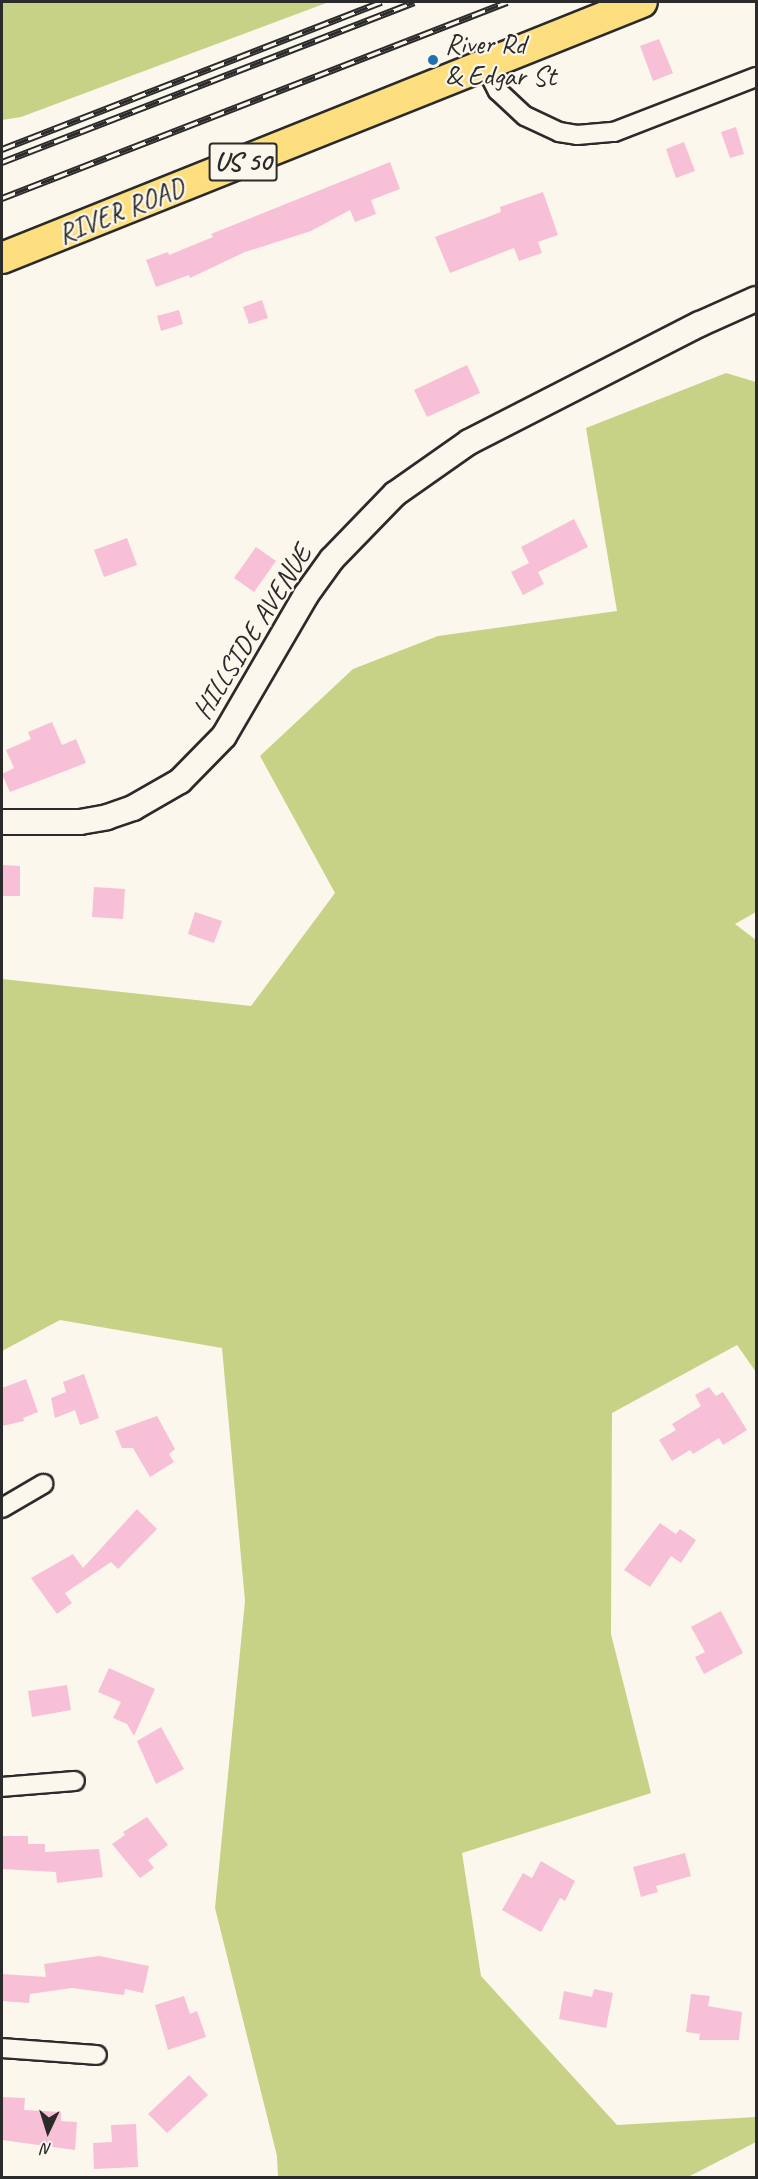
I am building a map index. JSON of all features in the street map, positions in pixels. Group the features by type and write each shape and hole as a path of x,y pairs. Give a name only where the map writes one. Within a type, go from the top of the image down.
{"main road":[{"name":"RIVER ROAD","path":"2,258 642,2"}],"street":[{"path":"485,66 498,91 525,116 559,132 577,135 614,132 756,77"},
{"name":"HILLSIDE AVENUE","path":"2,822 80,822 107,817 133,808 180,781 224,736 306,595 332,559 395,494 469,442 700,324 756,299"},
{"path":"2,1508 43,1484"},
{"path":"2,1787 75,1781"},
{"path":"2,2048 97,2055"}],"green space":[{"path":"2,2 329,2 21,117 2,120"},
{"path":"726,373 756,382 756,912 735,924 756,940 756,1372 737,1345 612,1413 611,1634 651,1793 462,1853 481,1976 617,2125 756,2117 756,2142 688,2177 278,2177 277,2156 215,1908 245,1601 222,1348 60,1320 2,1351 2,979 251,1006 335,893 260,756 353,669 438,636 617,611 586,428"}],"building":[{"path":"659,39 673,73 653,81 640,46"},
{"path":"736,127 744,154 730,158 721,132"},
{"path":"684,142 695,171 676,178 666,149"},
{"path":"390,162 400,189 371,200 376,214 355,222 350,210 311,231 245,252 190,278 189,275 156,287 146,260 168,252 169,255 213,237 211,234"},
{"path":"543,192 558,235 538,242 542,253 519,261 514,248 450,273 435,237 501,212 500,207"},
{"path":"262,300 268,318 249,324 243,307"},
{"path":"179,310 183,324 161,331 157,316"},
{"path":"467,365 480,393 427,417 414,390"},
{"path":"574,519 588,547 538,572 544,584 523,595 511,572 529,563 521,547"},
{"path":"127,538 137,565 104,577 94,550"},
{"path":"256,547 276,561 254,592 234,578"},
{"path":"52,722 62,745 76,739 86,763 10,792 2,774 14,768 6,750 31,739 28,732"},
{"path":"2,865 20,866 20,896 2,896"},
{"path":"94,887 125,889 123,919 92,917"},
{"path":"195,912 222,921 214,943 188,934"},
{"path":"84,1374 99,1418 80,1425 75,1410 55,1418 51,1398 66,1392 63,1382"},
{"path":"26,1379 38,1412 23,1418 24,1421 2,1426 2,1388"},
{"path":"709,1387 716,1396 723,1392 747,1430 723,1445 719,1438 693,1454 690,1450 672,1461 659,1440 676,1430 672,1424 701,1406 695,1395"},
{"path":"157,1416 175,1449 169,1454 174,1462 150,1477 133,1448 122,1448 115,1431"},
{"path":"137,1509 157,1529 118,1569 111,1562 65,1593 72,1603 57,1614 31,1578 73,1554 83,1568"},
{"path":"660,1523 676,1534 680,1529 696,1540 681,1563 671,1556 650,1587 624,1570"},
{"path":"721,1611 743,1653 704,1674 695,1657 705,1652 691,1627"},
{"path":"109,1668 155,1689 134,1736 127,1724 113,1718 121,1702 98,1692"},
{"path":"67,1685 71,1710 32,1717 28,1691"},
{"path":"161,1727 184,1769 156,1784 137,1741"},
{"path":"147,1817 168,1845 148,1860 154,1868 140,1878 112,1844 125,1835 123,1832"},
{"path":"2,1836 28,1836 28,1844 45,1844 45,1852 99,1849 103,1877 57,1883 56,1872 2,1869"},
{"path":"685,1853 691,1876 656,1886 658,1892 641,1897 633,1867"},
{"path":"541,1861 575,1881 565,1901 560,1898 541,1932 502,1910 523,1873 532,1878"},
{"path":"99,1956 149,1966 143,1993 125,1989 124,1995 72,1988 30,1994 29,2003 2,2001 2,1974 46,1977 44,1964"},
{"path":"594,1989 613,1993 606,2028 559,2019 564,1991 592,1997"},
{"path":"691,1994 710,1996 708,2006 742,2012 739,2040 699,2040 700,2034 686,2032"},
{"path":"184,1996 190,2014 197,2011 206,2037 168,2050 155,2005"},
{"path":"189,2075 208,2095 167,2133 148,2114"},
{"path":"2,2097 25,2098 24,2110 61,2112 61,2121 77,2122 75,2150 2,2140"},
{"path":"136,2124 138,2167 94,2169 93,2143 112,2142 111,2125"}],"railway":[{"path":"2,149 381,2"},
{"path":"2,162 414,2"},
{"path":"2,198 507,2"}],"place":[{"name":"River Rd & Edgar St","path":"433,60"}]}
